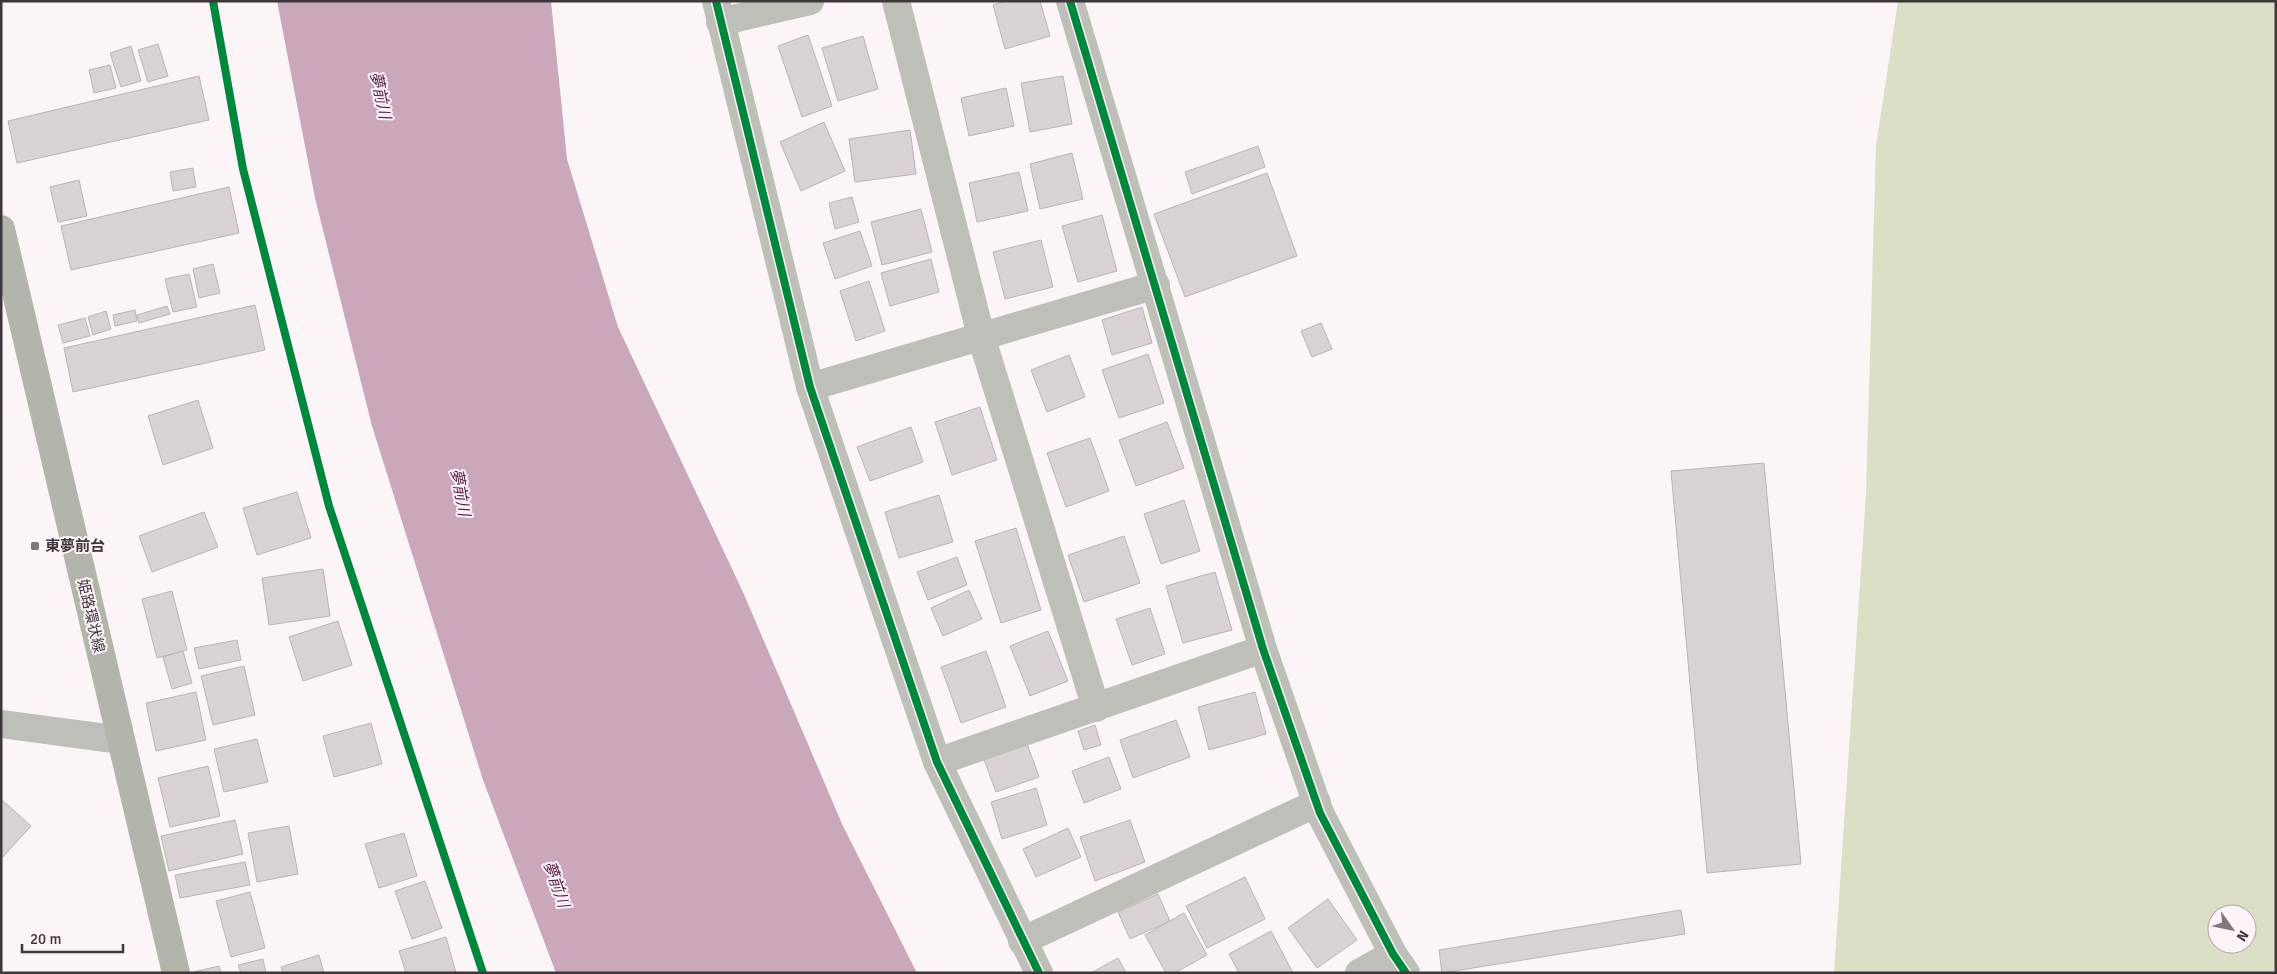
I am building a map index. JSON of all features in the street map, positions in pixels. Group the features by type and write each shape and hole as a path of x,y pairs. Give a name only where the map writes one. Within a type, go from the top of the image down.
{"main road":[{"name":"姫路環状線","path":"1,229 176,973"}],"street":[{"path":"810,1 718,12 810,387 938,762 1022,941 1039,973"},
{"path":"896,1 981,336 1096,708"},
{"path":"1070,1 1263,649 1317,803 1399,963 1359,973"},
{"path":"810,387 1156,285"},
{"path":"938,762 1263,649"},
{"path":"1,724 121,740"},
{"path":"1022,941 1317,803"}],"green space":[{"path":"1898,1 2276,1 2276,973 1834,973 1866,494 1876,146"}],"water":[{"name":"夢前川","path":"277,1 551,1 567,159 618,327 743,592 843,826 917,973 556,973 483,780 372,426 315,198"}],"building":[{"path":"1006,1 1040,1 1050,36 1005,49 993,5"},
{"path":"808,35 832,106 802,117 778,46"},
{"path":"863,36 878,89 838,101 822,48"},
{"path":"158,44 168,76 148,82 138,50"},
{"path":"131,46 141,81 121,87 110,53"},
{"path":"110,65 116,88 94,93 89,70"},
{"path":"199,76 209,120 17,163 8,121"},
{"path":"1063,76 1072,124 1030,132 1021,83"},
{"path":"1006,88 1014,126 969,136 961,98"},
{"path":"824,122 845,171 801,191 780,142"},
{"path":"910,130 916,174 855,182 849,139"},
{"path":"1258,146 1265,167 1192,194 1185,172"},
{"path":"1072,153 1083,199 1040,209 1030,164"},
{"path":"193,168 196,187 173,191 170,172"},
{"path":"1019,172 1028,211 977,222 969,183"},
{"path":"1267,173 1297,256 1185,297 1154,214"},
{"path":"79,180 87,216 58,222 50,187"},
{"path":"229,187 239,233 71,270 61,226"},
{"path":"852,197 859,222 835,229 829,203"},
{"path":"921,209 932,252 882,265 871,222"},
{"path":"1102,215 1117,271 1078,282 1062,226"},
{"path":"860,231 872,266 835,279 823,243"},
{"path":"1041,240 1053,287 1005,299 993,252"},
{"path":"931,259 939,292 890,306 881,273"},
{"path":"213,264 220,293 199,298 193,269"},
{"path":"189,274 197,307 173,312 165,279"},
{"path":"869,281 885,331 856,341 840,291"},
{"path":"255,305 265,350 73,392 64,348"},
{"path":"167,306 170,314 139,323 137,315"},
{"path":"1142,307 1152,343 1112,355 1102,320"},
{"path":"135,310 137,321 115,326 113,315"},
{"path":"106,311 111,329 93,335 88,317"},
{"path":"85,318 90,336 63,343 58,325"},
{"path":"1321,323 1332,349 1312,357 1301,331"},
{"path":"1148,354 1164,403 1119,418 1102,370"},
{"path":"1069,355 1085,397 1047,412 1031,370"},
{"path":"198,400 213,448 163,465 148,416"},
{"path":"980,407 997,460 952,475 935,422"},
{"path":"1167,422 1184,468 1136,486 1119,440"},
{"path":"911,427 923,462 870,481 857,447"},
{"path":"1090,438 1109,491 1066,507 1047,453"},
{"path":"1764,463 1801,864 1707,873 1671,471"},
{"path":"297,492 311,538 257,555 243,508"},
{"path":"939,495 953,542 899,558 885,512"},
{"path":"1184,500 1200,551 1161,564 1144,514"},
{"path":"204,512 218,547 152,572 139,536"},
{"path":"1016,528 1041,610 1001,623 975,541"},
{"path":"1124,536 1140,583 1084,602 1068,555"},
{"path":"957,557 967,585 928,600 917,572"},
{"path":"323,569 330,616 269,625 262,578"},
{"path":"1215,572 1232,630 1183,643 1166,586"},
{"path":"969,590 982,619 943,636 931,608"},
{"path":"172,591 187,650 157,658 142,599"},
{"path":"1150,608 1165,654 1132,665 1116,619"},
{"path":"338,621 352,665 303,681 289,637"},
{"path":"1048,631 1068,681 1030,696 1010,646"},
{"path":"237,640 241,660 199,669 194,648"},
{"path":"183,651 192,683 172,689 163,657"},
{"path":"986,651 1006,707 961,723 941,667"},
{"path":"244,666 255,715 213,725 201,676"},
{"path":"196,692 206,740 156,751 146,703"},
{"path":"1255,692 1266,734 1209,750 1198,707"},
{"path":"1176,720 1190,757 1133,778 1120,740"},
{"path":"371,723 382,764 334,777 323,736"},
{"path":"1095,725 1101,745 1084,750 1078,731"},
{"path":"1025,738 1039,777 996,792 982,754"},
{"path":"257,739 268,782 224,792 214,749"},
{"path":"1109,757 1121,789 1084,803 1072,771"},
{"path":"208,766 220,816 170,827 158,778"},
{"path":"1036,788 1047,825 1002,839 991,802"},
{"path":"1,799 31,826 1,859"},
{"path":"235,820 243,854 169,871 161,836"},
{"path":"1130,820 1145,862 1095,881 1080,837"},
{"path":"289,826 298,874 257,882 248,833"},
{"path":"1068,828 1081,857 1036,877 1023,849"},
{"path":"404,833 417,876 379,888 365,844"},
{"path":"245,862 250,885 180,898 175,875"},
{"path":"1245,877 1265,919 1207,948 1186,906"},
{"path":"425,881 442,928 412,939 395,891"},
{"path":"250,892 265,948 231,957 216,901"},
{"path":"1158,894 1170,921 1130,939 1118,912"},
{"path":"1328,899 1357,940 1317,968 1288,928"},
{"path":"1681,910 1685,934 1442,973 1439,950"},
{"path":"1184,913 1207,955 1175,973 1166,973 1145,935"},
{"path":"1271,931 1293,973 1239,973 1229,954"},
{"path":"446,937 456,973 406,973 399,951"},
{"path":"319,955 324,973 283,973 281,967"},
{"path":"1118,958 1126,973 1091,973"},
{"path":"263,959 266,973 241,973 238,965"},
{"path":"219,966 221,973 194,972"}],"cycle path":[{"path":"213,1 243,169 329,506 483,973"},
{"path":"716,1 810,387 937,762 1039,973"},
{"path":"1070,1 1263,649 1320,813 1393,954 1406,973"}],"place":[{"name":"東夢前台","path":"35,546"}]}
